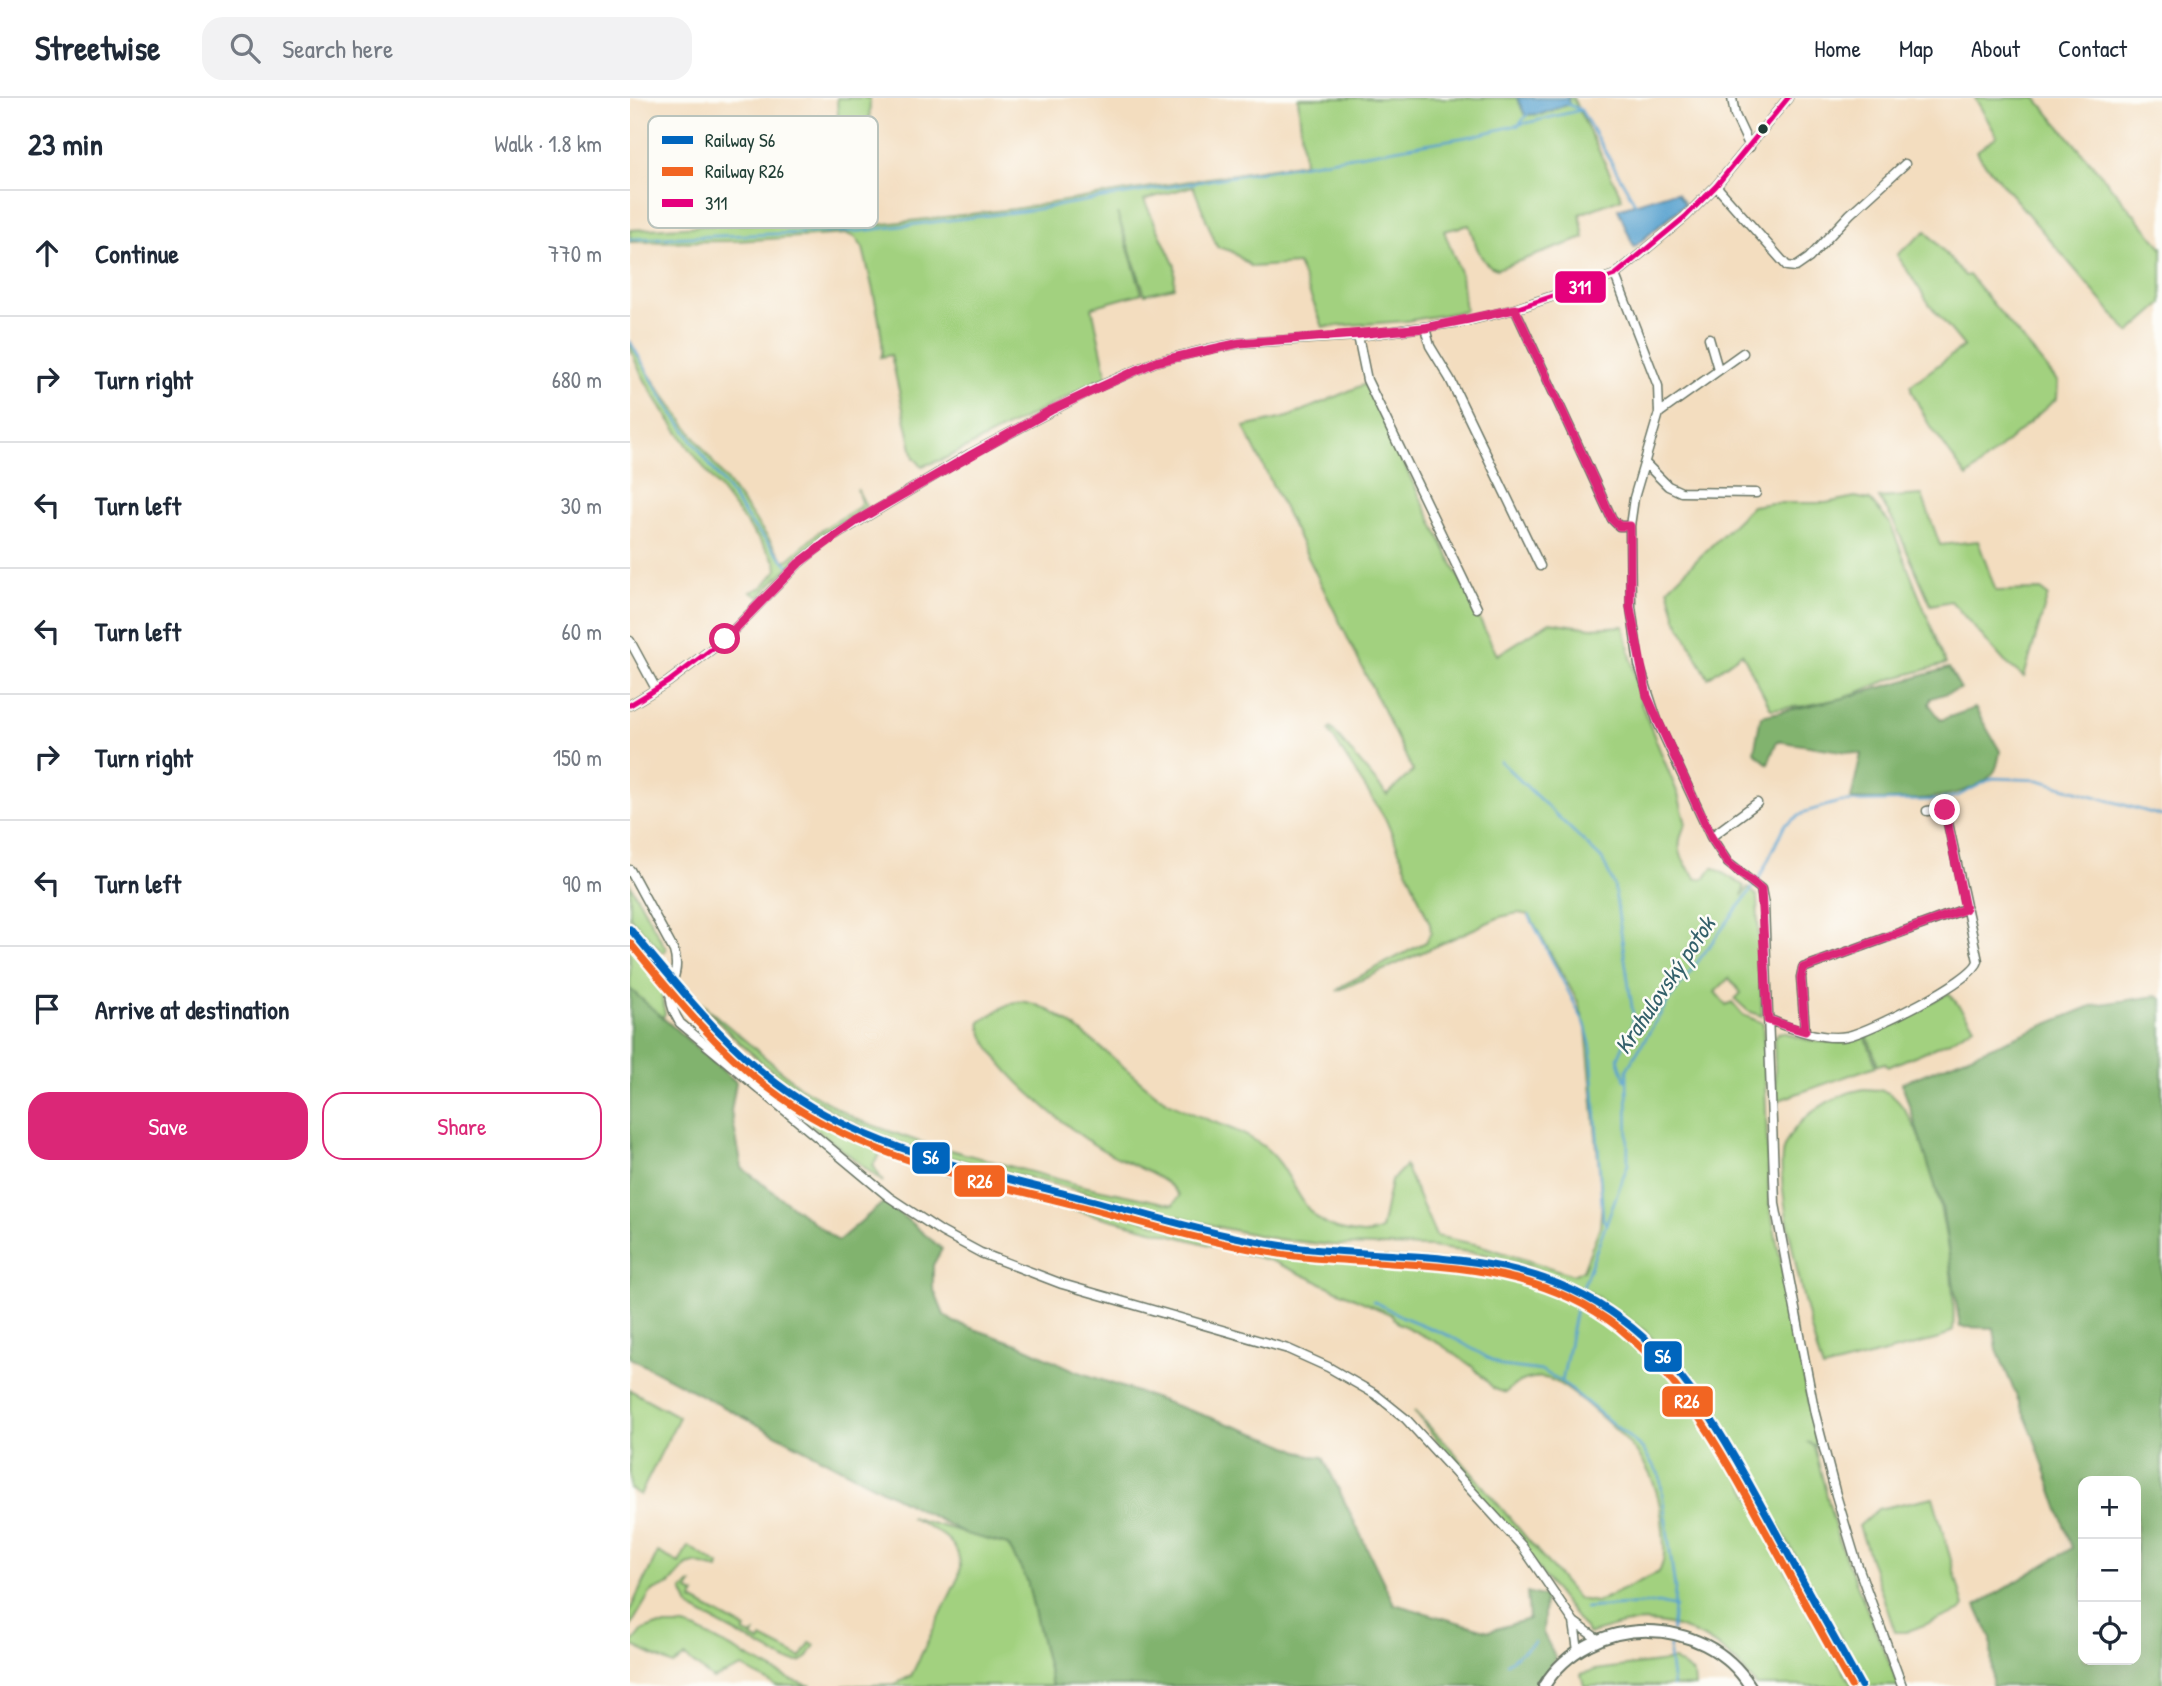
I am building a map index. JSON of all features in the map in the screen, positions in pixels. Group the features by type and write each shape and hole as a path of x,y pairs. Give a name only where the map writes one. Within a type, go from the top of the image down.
{"main road":[{"path":"1544,1686 1557,1669 1574,1654 1599,1640 1633,1631 1666,1631 1680,1634 1727,1659 1750,1686"}],"street":[{"path":"1732,98 1735,115 1750,147"},
{"path":"630,705 668,682 725,639 799,563 826,541 970,454 1083,394 1155,362 1240,343 1358,336 1425,328 1515,309 1615,275 1675,226 1716,186 1788,98"},
{"path":"1716,186 1787,266 1796,267 1809,258 1850,214 1905,164"},
{"path":"1615,275 1658,386 1659,413 1634,498 1630,526 1630,607 1647,696 1711,837 1728,863 1761,889 1775,1204 1815,1414 1845,1529 1902,1686"},
{"path":"1515,309 1612,519 1619,526 1630,526"},
{"path":"1425,328 1430,346 1450,379 1540,566"},
{"path":"1358,336 1367,380 1477,608"},
{"path":"1709,338 1718,369"},
{"path":"1659,413 1743,353"},
{"path":"1645,463 1668,486 1681,492 1756,493"},
{"path":"630,641 656,689"},
{"path":"1711,837 1757,803"},
{"path":"1768,1020 1805,1031 1849,1035 1956,985 1969,975 1978,961 1965,909 1948,809 1927,811"},
{"path":"630,870 676,958 669,1001 680,1023 889,1197 942,1232 1018,1268 1288,1349 1328,1367 1375,1394 1431,1444 1522,1546 1574,1622 1599,1640"},
{"path":"1805,1031 1801,978 1803,968 1965,909"},
{"path":"1574,1622 1574,1654"}],"green space":[{"path":"837,98 870,98 870,116 838,116"},
{"path":"1298,98 1517,98 1525,115 1568,105 1568,98 1573,98 1622,198 1580,214 1584,238 1497,269 1482,258 1469,225 1444,231 1461,275 1465,311 1406,321 1323,327 1298,264 1252,267 1231,251 1217,247 1193,186 1144,200 1175,266 1174,287 1145,294 1117,213 1142,293 1092,307 1107,377 944,459 922,466 914,458 891,355 881,357 882,337 876,305 863,248 855,237 847,234 736,241 630,242 630,230 878,228 878,225 1014,209 1304,163"},
{"path":"1975,98 2036,98 2162,247 2162,304 2129,333 1981,159 1977,151 1997,136"},
{"path":"1926,231 1965,276 1969,275 2058,382 2057,398 1967,477 1928,423 1911,390 1911,385 1964,346 1930,305 1897,255"},
{"path":"630,341 646,370 784,560 788,560 819,532 859,507 861,502 857,489 866,506 810,549 759,597 751,592 763,587 777,570 776,562 669,418 635,360"},
{"path":"1365,384 1497,655 1550,622 1591,628 1624,626 1641,704 1678,794 1686,824 1680,840 1683,860 1697,879 1705,878 1713,867 1744,886 1742,896 1748,887 1757,896 1762,1016 1748,1011 1735,999 1741,993 1729,978 1715,992 1726,1005 1732,1002 1743,1015 1763,1023 1769,1202 1817,1446 1807,1442 1814,1446 1838,1539 1899,1686 1867,1686 1724,1427 1696,1386 1645,1331 1588,1291 1532,1267 1484,1254 1431,1247 1331,1245 1277,1239 1223,1228 911,1147 851,1121 797,1088 747,1049 701,1003 799,1086 858,1120 917,1141 1083,1186 1173,1205 1179,1196 1166,1182 1101,1149 1068,1126 1029,1093 995,1055 984,1038 980,1022 1012,1003 1028,1002 1067,1022 1162,1098 1239,1132 1263,1146 1284,1169 1307,1207 1329,1226 1359,1234 1381,1230 1391,1181 1405,1166 1436,1236 1479,1245 1573,1275 1583,1270 1600,1226 1602,1202 1586,1028 1578,1002 1529,915 1518,913 1500,917 1337,991 1343,985 1426,942 1431,932 1386,820 1329,731 1331,728 1387,795 1413,771 1244,427 1288,417"},
{"path":"1922,495 1940,545 1978,541 1996,591 2041,590 2048,595 2024,677 2005,662 1951,601 1931,605 1894,522 1879,498"},
{"path":"1855,497 1870,500 1890,523 1946,664 1891,679 1844,698 1771,709 1742,653 1708,678 1676,618 1668,588 1752,506 1772,503 1826,503"},
{"path":"1949,668 1961,689 1931,698 1929,704 1941,720 1975,708 2000,751 1994,772 1966,790 1906,800 1851,799 1861,754 1777,741 1768,764 1754,752 1761,716 1844,698"},
{"path":"630,884 666,949 663,953 630,917"},
{"path":"630,939 667,982 662,997 665,1014 662,1018 630,989"},
{"path":"630,989 736,1082 731,1111 742,1168 838,1241 885,1201 942,1249 933,1265 933,1288 944,1315 954,1322 1020,1345 1076,1371 1272,1439 1310,1456 1323,1457 1394,1604 1489,1631 1529,1619 1527,1592 1545,1597 1543,1633 1556,1658 1537,1686 1052,1686 1027,1580 1008,1545 966,1534 630,1358"},
{"path":"1949,993 1974,1026 1948,1042 1888,1067 1885,1063 1878,1065 1867,1035"},
{"path":"2156,996 2162,999 2162,1686 1992,1686 1991,1639 1976,1606 2072,1548 2033,1435 1997,1350 1994,1328 1960,1327 1942,1207 1902,1083 2094,1005"},
{"path":"1784,1032 1824,1042 1865,1036 1876,1066 1776,1101 1774,1039 1778,1033"},
{"path":"733,1054 775,1088 817,1115 860,1137 948,1169 1238,1244 1331,1256 1459,1263 1541,1281 1580,1299 1620,1325 1648,1349 1694,1404 1733,1466 1785,1562 1773,1552 1780,1559 1819,1633 1853,1686 1756,1686 1732,1658 1718,1647 1702,1637 1668,1625 1650,1622 1626,1624 1589,1634 1414,1411 1454,1452 1578,1599 1597,1602 1659,1572 1664,1552 1661,1508 1650,1474 1631,1446 1589,1406 1559,1384 1549,1379 1531,1378 1514,1385 1506,1393 1494,1389 1473,1367 1440,1344 1398,1323 1390,1314 1272,1261 1028,1198 881,1153 873,1165 883,1182 767,1090"},
{"path":"1864,1089 1888,1092 1905,1111 1919,1136 1940,1204 1947,1241 1953,1330 1939,1339 1823,1369 1794,1256 1783,1189 1784,1147 1797,1126 1817,1109 1841,1096"},
{"path":"630,1390 679,1417 640,1495 630,1489"},
{"path":"1933,1497 1964,1606 1960,1611 1906,1632 1895,1632 1859,1526 1878,1509"},
{"path":"910,1517 1008,1545 1027,1580 1052,1686 842,1686 895,1684 911,1676 959,1576 958,1554 953,1546 939,1533"},
{"path":"688,1546 719,1565 718,1569 695,1563 687,1565 670,1584 651,1592 630,1627 630,1610 658,1552 679,1563"},
{"path":"692,1583 688,1591 695,1594 692,1600 746,1629 744,1633 751,1636 754,1634 752,1638 760,1642 762,1638 801,1658 810,1643 815,1645 807,1658 800,1662 787,1661 690,1608 682,1590"},
{"path":"654,1626 684,1626 697,1630 791,1680 812,1686 776,1686 742,1667 713,1679 685,1657 673,1665 631,1645 643,1630"},
{"path":"1674,1660 1694,1674 1695,1686 1584,1686 1581,1674 1595,1670"}],"water":[{"path":"1517,98 1568,98 1569,104 1542,114 1525,115"},
{"path":"1677,193 1685,204 1634,247 1618,209"}],"waterway":[{"path":"1567,104 1581,110"},
{"path":"630,239 861,231 1032,210 1472,136 1581,110 1635,203"},
{"path":"1518,126 1527,115"},
{"path":"630,341 665,402 753,526 791,568"},
{"path":"1500,761 1602,859 1614,885 1633,1014 1633,1023 1618,1058 1625,1080"},
{"name":"Krahulovský potok","path":"1758,881 1785,825 1805,812 1839,802 1938,800 1958,796 1993,778 2039,780 2162,816"},
{"name":"Krahulovský potok","path":"1672,1632 1675,1589 1660,1476 1642,1448 1562,1382 1577,1303 1628,1164 1627,1069 1667,1003 1754,886"},
{"path":"1529,915 1585,1024 1591,1047 1603,1219 1607,1225"},
{"path":"1373,1301 1403,1317 1452,1337 1502,1366 1543,1371 1562,1382"},
{"path":"1585,1608 1658,1603 1676,1607"},
{"name":"Krahulovský potok","path":"1671,1638 1669,1655 1673,1686"},
{"path":"1507,1663 1535,1642"}],"rail line":[{"name":"S6","path":"630,929 708,1020 774,1082 832,1118 903,1149 977,1171 1221,1234 1301,1248 1467,1261 1507,1268 1545,1279 1584,1296 1621,1319 1646,1340 1690,1389 1727,1444 1861,1686"},
{"name":"R26","path":"630,943 694,1019 767,1087 803,1112 880,1150 962,1176 1221,1243 1303,1257 1468,1270 1508,1277 1546,1288 1584,1305 1619,1328 1643,1349 1702,1422 1735,1476 1851,1686"}],"transit line":[{"name":"311","path":"630,705 668,682 725,639 799,563 826,541 970,454 1093,389 1155,362 1208,349 1240,343 1358,336 1467,321 1515,309 1615,275 1685,217 1716,186 1788,98"}],"route":[{"path":"725,639 799,563 856,521 1051,410 1155,362 1240,343 1358,336 1425,328 1515,309 1612,519 1619,526 1630,526 1630,607 1639,665 1658,723 1711,837 1728,863 1761,889 1764,905 1764,967 1768,1020 1805,1031 1801,978 1803,968 1965,909 1945,810"}]}
